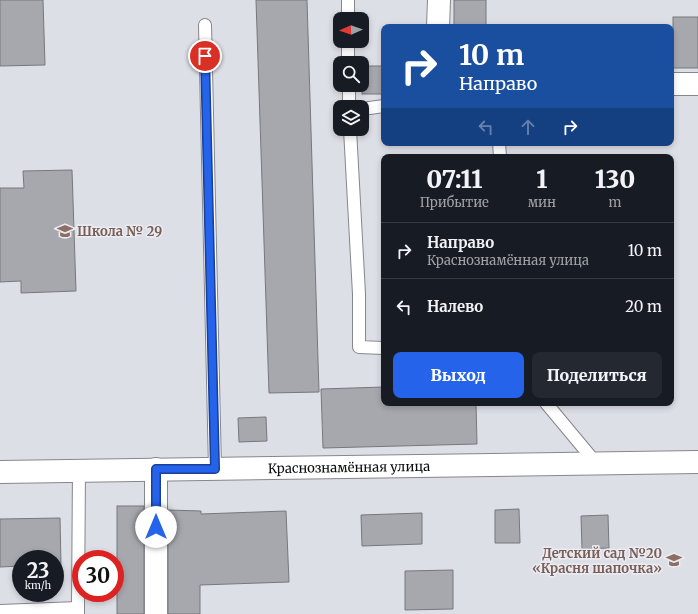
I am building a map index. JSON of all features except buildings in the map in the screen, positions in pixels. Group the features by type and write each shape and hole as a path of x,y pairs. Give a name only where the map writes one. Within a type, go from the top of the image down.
{"street":[{"path":"438,0 438,24"},
{"path":"674,84 698,84"},
{"name":"Краснознамённая улица","path":"0,472 698,462"},
{"path":"156,469 156,614"}],"lane":[{"path":"348,0 348,12"},
{"path":"205,25 215,469"},
{"path":"369,108 381,106"},
{"path":"350,136 359,294 359,347 381,348"},
{"path":"548,406 596,464"},
{"path":"0,611 78,611 79,470"}],"place":[{"name":"Школа № 29","path":"65,231"},
{"name":"Детский сад №20 «Красня шапочка»","path":"674,560"}],"route":[{"path":"156,527 156,469 215,469 205,56"}]}
